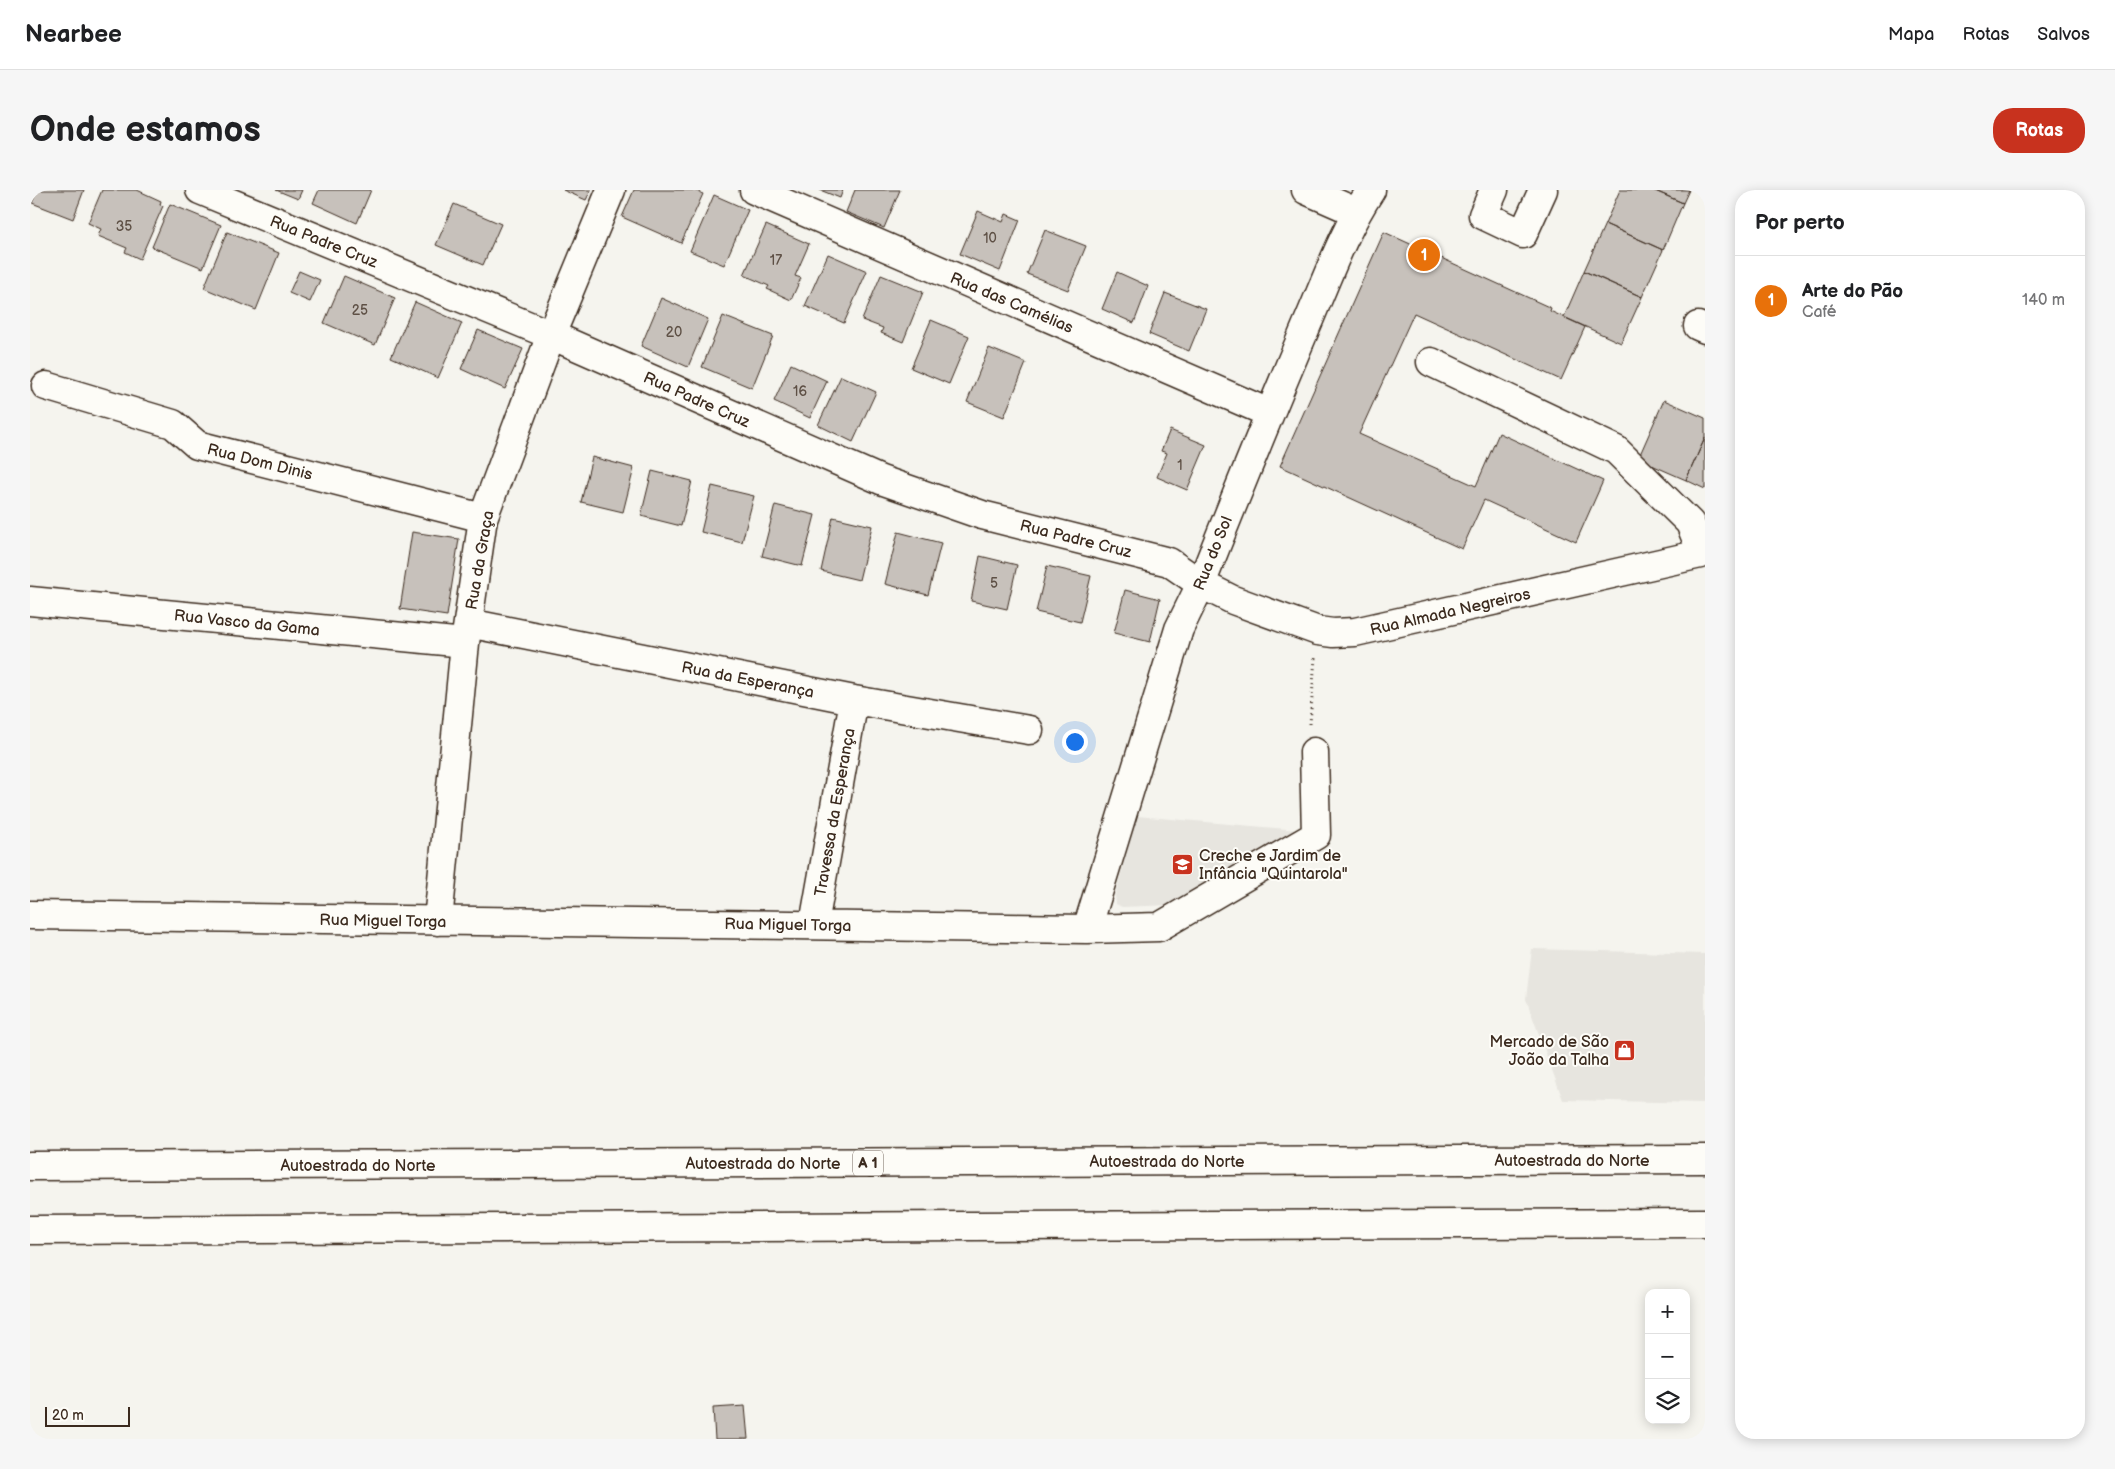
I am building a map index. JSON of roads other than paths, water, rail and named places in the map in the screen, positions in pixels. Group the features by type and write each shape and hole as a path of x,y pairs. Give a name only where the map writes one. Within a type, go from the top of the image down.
{"main road":[{"name":"Rua Padre Cruz","path":"200,190 551,335 881,480 982,515 1169,562 1201,584"},
{"name":"Rua da Graça","path":"438,920 466,633 483,518 551,335 611,190"},
{"name":"Rua das Camélias","path":"754,190 1270,413"},
{"path":"1306,190 1363,201"},
{"path":"1494,190 1483,215 1523,234 1543,190"},
{"name":"Rua do Sol","path":"1087,929 1179,629 1201,584 1270,413 1363,201"},
{"path":"1431,362 1616,450 1690,523 1704,553"},
{"name":"Rua Dom Dinis","path":"46,386 173,424 197,445 483,518"},
{"name":"Rua Almada Negreiros","path":"1201,584 1233,600 1318,631 1333,633 1355,632 1704,553"},
{"name":"Rua Vasco da Gama","path":"30,601 466,633"},
{"name":"Rua da Esperança","path":"466,633 1028,730"},
{"name":"Travessa da Esperança","path":"814,924 854,700"},
{"name":"Rua Miguel Torga","path":"30,915 1087,929 1159,926 1316,835 1314,752"},
{"name":"Autoestrada do Norte","path":"30,1166 1705,1159"},
{"path":"30,1230 1705,1223"}],"place":[{"name":"Arte do Pão","path":"1424,255"},
{"name":"Creche e Jardim de Infância \"Quintarola\"","path":"1183,864"},
{"name":"Mercado de São João da Talha","path":"1625,1050"}]}
